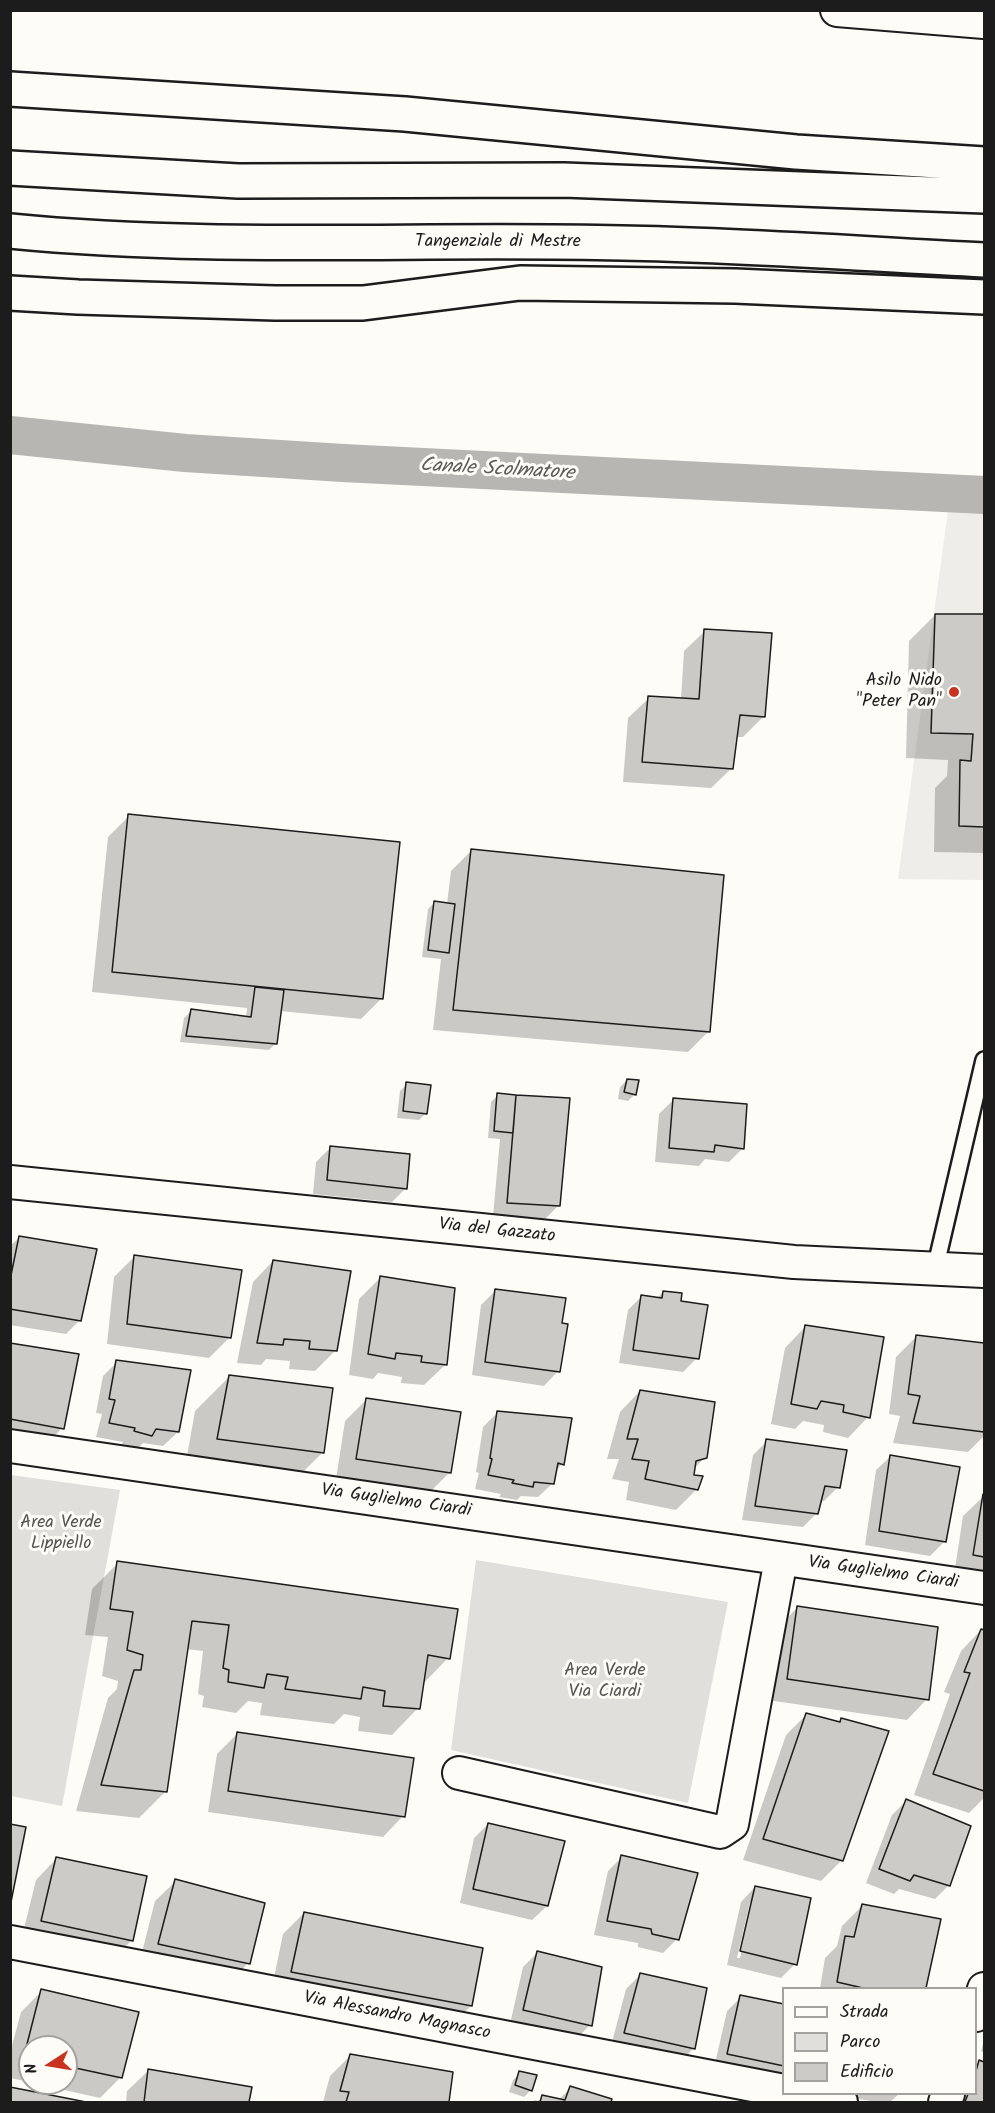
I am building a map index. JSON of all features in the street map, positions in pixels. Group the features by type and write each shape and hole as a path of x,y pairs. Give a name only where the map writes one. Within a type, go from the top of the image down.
{"highway":[{"path":"10,90 405,114 796,152 984,164"},
{"path":"10,168 238,181 564,180 984,196"},
{"name":"Tangenziale di Mestre","path":"10,231 59,236 235,244 622,243 984,260"},
{"path":"10,293 275,303 363,303 520,283 735,286 984,297"}],"street":[{"path":"837,10 984,22"},
{"name":"Via del Gazzato","path":"10,1182 794,1262 984,1271"},
{"name":"Via Guglielmo Ciardi","path":"10,1446 984,1588"},
{"path":"459,1773 720,1832 732,1824 781,1559"},
{"name":"Via Alessandro Magnasco","path":"10,1942 782,2091"},
{"path":"977,2009 984,1989"},
{"path":"799,2095 841,2103"}],"lane":[{"path":"935,1269 984,1060"}],"shaded area":[{"name":"Asilo Nido \"Peter Pan\"","path":"949,503 984,505 984,880 898,879"}],"green space":[{"name":"Area Verde Lippiello","path":"11,1475 120,1490 62,1806 11,1796"},
{"name":"Area Verde Via Ciardi","path":"476,1560 728,1602 688,1803 451,1750"}],"building":[{"path":"935,614 984,614 984,827 959,826 960,760 971,761 973,734 931,733"},
{"path":"704,629 772,633 765,717 740,715 733,769 642,762 648,696 699,699"},
{"path":"128,814 400,842 383,999 112,972"},
{"path":"471,849 724,875 710,1032 453,1010"},
{"path":"434,901 455,904 449,953 428,950"},
{"path":"255,987 284,990 277,1044 186,1036 191,1009 251,1017"},
{"path":"627,1079 639,1080 636,1095 624,1092"},
{"path":"406,1082 431,1085 427,1114 403,1111"},
{"path":"497,1093 516,1095 513,1133 494,1131"},
{"path":"516,1095 570,1098 560,1206 507,1203"},
{"path":"673,1098 747,1104 744,1149 715,1145 714,1152 669,1148"},
{"path":"330,1146 410,1154 407,1189 327,1180"},
{"path":"19,1236 97,1249 81,1321 10,1309 10,1280"},
{"path":"134,1255 242,1270 231,1338 127,1324"},
{"path":"273,1260 351,1271 337,1351 309,1349 310,1341 284,1339 283,1345 257,1343"},
{"path":"380,1276 455,1288 447,1365 421,1362 422,1356 396,1353 395,1359 368,1354"},
{"path":"495,1289 566,1298 562,1323 568,1324 560,1372 485,1362"},
{"path":"663,1291 682,1293 681,1301 708,1305 699,1359 633,1350 641,1295 662,1298"},
{"path":"805,1325 884,1337 870,1418 843,1412 844,1405 821,1401 817,1409 791,1404"},
{"path":"916,1335 984,1343 984,1432 913,1423 920,1396 908,1394"},
{"path":"10,1343 79,1354 64,1429 10,1419"},
{"path":"116,1360 191,1370 179,1432 156,1429 152,1436 134,1431 135,1428 109,1423 115,1400 109,1399"},
{"path":"229,1375 333,1388 324,1453 217,1439"},
{"path":"640,1390 715,1402 707,1458 696,1461 694,1475 703,1476 698,1490 645,1479 649,1461 632,1459 638,1439 627,1439"},
{"path":"366,1398 461,1412 451,1473 356,1459"},
{"path":"497,1411 572,1418 564,1465 558,1463 554,1484 534,1482 533,1487 512,1483 514,1480 488,1475"},
{"path":"766,1439 847,1450 840,1488 825,1486 818,1514 755,1506"},
{"path":"890,1455 960,1467 946,1542 879,1531"},
{"path":"984,1494 984,1557 973,1555"},
{"path":"117,1561 458,1609 450,1659 428,1655 420,1709 383,1706 385,1691 363,1687 361,1699 285,1689 288,1677 267,1674 264,1688 228,1682 229,1670 223,1668 229,1625 192,1621 167,1792 101,1785 134,1670 141,1670 143,1655 127,1650 133,1612 110,1609"},
{"path":"797,1606 938,1627 929,1700 787,1679"},
{"path":"981,1629 984,1630 984,1791 933,1774 970,1673 964,1672"},
{"path":"806,1713 840,1722 841,1718 889,1731 843,1861 763,1839"},
{"path":"237,1732 414,1758 405,1817 228,1791"},
{"path":"906,1799 971,1826 950,1886 914,1875 910,1881 879,1869"},
{"path":"488,1823 565,1841 548,1906 473,1889"},
{"path":"10,1824 26,1827 11,1902 10,1902"},
{"path":"621,1855 698,1873 679,1940 652,1934 651,1929 607,1921"},
{"path":"56,1857 147,1876 133,1941 41,1921"},
{"path":"175,1879 265,1903 250,1964 158,1944"},
{"path":"755,1886 811,1898 797,1965 740,1951"},
{"path":"862,1904 941,1919 926,1987 859,1987 837,1982 845,1936 854,1937"},
{"path":"304,1912 483,1948 472,2006 291,1972"},
{"path":"537,1951 602,1967 592,2026 523,2010"},
{"path":"640,1973 707,1988 695,2049 624,2033"},
{"path":"41,1989 139,2012 122,2078 78,2069 78,2035 29,2035"},
{"path":"740,1995 782,2004 782,2066 727,2054"},
{"path":"350,2054 453,2072 449,2102 346,2102 349,2092 340,2091"},
{"path":"979,2060 984,2062 984,2102 965,2102 968,2095 977,2095"},
{"path":"148,2069 252,2087 249,2102 144,2102"},
{"path":"519,2071 537,2075 532,2091 515,2085"},
{"path":"570,2086 612,2099 611,2102 540,2102 542,2095 565,2100"},
{"path":"10,2087 18,2089 18,2095 51,2095 86,2102 10,2102"}],"waterway":[{"name":"Canale Scolmatore","path":"10,435 185,453 343,463 984,495"}],"place":[{"name":"Asilo Nido \"Peter Pan\"","path":"954,692"}]}
